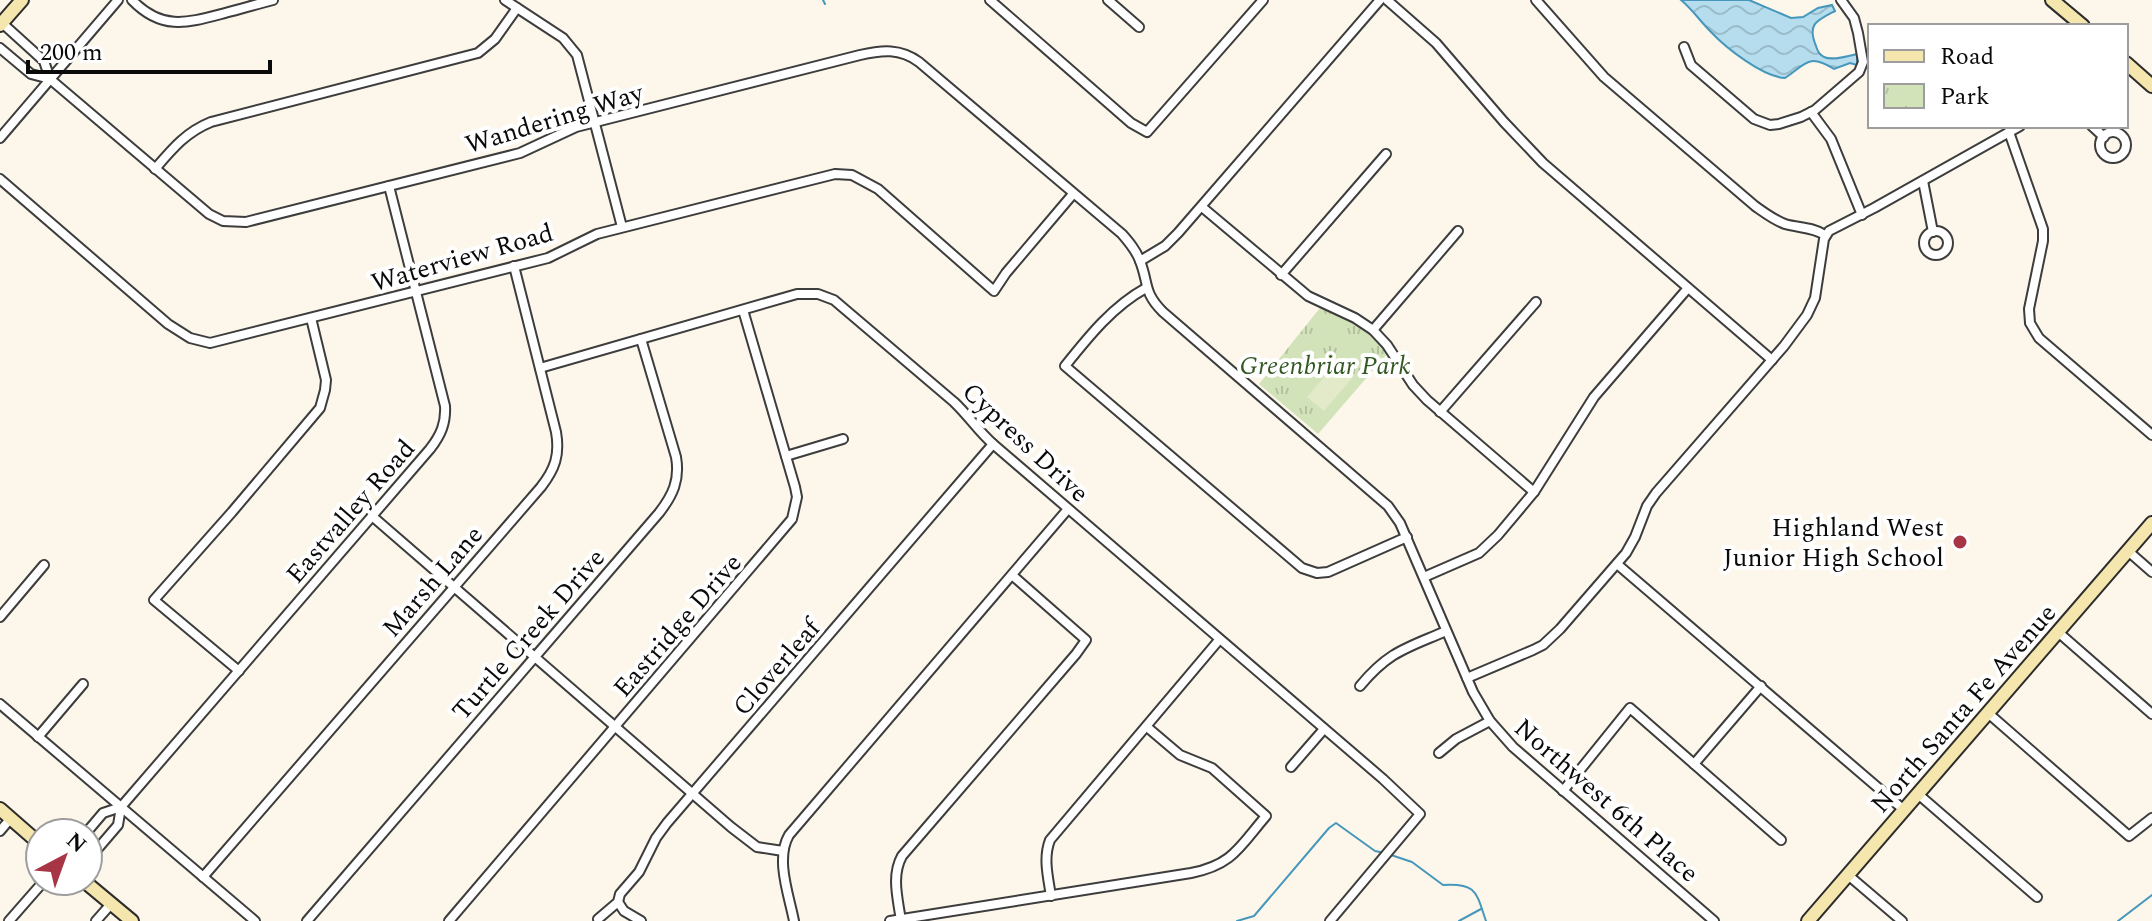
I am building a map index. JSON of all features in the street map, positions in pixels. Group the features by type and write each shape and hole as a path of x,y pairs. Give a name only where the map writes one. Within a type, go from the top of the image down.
{"main road":[{"path":"1,24 22,0"},
{"path":"2052,0 2081,24"},
{"path":"2128,65 2152,86"},
{"name":"North Santa Fe Avenue","path":"1808,921 2152,523"},
{"path":"0,809 24,830"},
{"path":"103,897 132,921"}],"street":[{"path":"0,138 118,0"},
{"path":"132,0 144,12 159,20 180,23 273,0"},
{"path":"505,0 563,38 573,49 583,71 622,227"},
{"path":"990,0 1131,123 1147,132 1263,0"},
{"path":"1108,0 1139,27"},
{"path":"1140,261 1172,240 1380,0"},
{"path":"1387,0 1436,43 1533,154 1772,360"},
{"path":"1536,0 1604,77 1755,206 1787,224 1818,230 1825,235"},
{"path":"1684,47 1691,65 1761,123 1779,124 1811,112 1859,72 1863,62 1854,18 1841,0"},
{"path":"155,169 183,137 211,122 478,53 495,39 517,8"},
{"name":"Wandering Way","path":"1,24 44,61 50,79"},
{"name":"Wandering Way","path":"0,48 31,74 50,79 209,214 231,222 260,219 520,153 566,130 595,122 860,55 894,50 919,62 1107,223"},
{"path":"1811,112 1831,139 1862,215"},
{"path":"1467,678 1543,645 1617,564 1635,537 1647,506 1656,493 1772,360 1811,309 1825,235 2016,128"},
{"path":"2094,128 2104,137"},
{"path":"2009,132 2043,229 2029,309 2033,329 2039,338 2152,435"},
{"path":"1281,275 1386,154"},
{"name":"Waterview Road","path":"0,179 168,324 190,338 210,343 548,258 588,237 826,176 852,175 878,189 994,291 1073,194"},
{"path":"1923,181 1933,232"},
{"name":"Eastvalley Road","path":"100,817 121,807 438,439 444,424 445,406 389,186"},
{"path":"1202,207 1308,296 1373,330 1394,354 1413,385 1534,492"},
{"name":"Northwest 6th Place","path":"1107,223 1129,242 1140,261 1150,297 1163,312 1395,513 1467,678 1490,721 1513,747 1714,921"},
{"path":"1373,330 1458,231"},
{"name":"Marsh Lane","path":"203,877 541,487 554,468 558,442 514,266"},
{"path":"1146,288 1115,309 1065,366 1302,568 1311,572 1328,572 1407,537"},
{"path":"1424,577 1483,550 1534,492 1594,397 1688,288"},
{"name":"Cypress Drive","path":"540,368 804,293 834,300 954,402 979,432 1420,814 1330,921"},
{"path":"1440,412 1536,302"},
{"name":"Eastridge Drive","path":"449,921 792,519 797,497 743,310"},
{"path":"239,671 154,600 320,408 326,380 311,318"},
{"name":"Turtle Creek Drive","path":"307,921 659,513 675,489 678,475 676,457 641,339"},
{"path":"786,456 843,439"},
{"name":"Cloverleaf","path":"598,919 618,902 620,894 644,864 661,831 993,444"},
{"path":"794,921 784,865 785,842 1068,509"},
{"path":"372,516 750,843 783,851"},
{"path":"2128,551 2152,572"},
{"path":"1617,564 1904,810"},
{"path":"0,617 44,565"},
{"path":"901,920 896,874 902,856 1086,640 1012,575"},
{"path":"1360,686 1375,668 1390,657 1409,645 1446,631"},
{"path":"2058,632 2152,714"},
{"path":"1051,896 1046,858 1050,840 1219,640"},
{"path":"38,737 83,684"},
{"path":"1694,764 1761,686"},
{"path":"0,704 255,921"},
{"path":"1563,791 1630,708 1781,840"},
{"path":"1988,713 2129,836 2152,818"},
{"path":"1439,753 1456,739 1490,721"},
{"path":"890,921 1051,896 1166,872 1191,873 1218,866 1235,852 1266,816 1212,768 1180,755 1147,727"},
{"path":"1291,767 1324,729"},
{"path":"1918,794 2037,897"},
{"name":"Eastvalley Road","path":"104,841 118,825 121,807"},
{"path":"0,831 11,818"},
{"path":"1848,875 1902,921"},
{"path":"9,921 30,897"},
{"path":"618,902 624,911 641,921"},
{"path":"96,921 111,904"}],"green space":[{"name":"Greenbriar Park","path":"1320,308 1358,326 1374,338 1387,354 1318,434 1259,384"},
{"path":"1336,363 1353,377 1324,411 1307,397"}],"water":[{"path":"1681,0 1749,0 1791,18 1803,17 1818,8 1832,5 1835,11 1818,21 1813,28 1817,50 1828,58 1857,54 1857,65 1850,63 1834,69 1813,61 1785,78 1766,73 1726,46"}],"waterway":[{"path":"823,0 825,4"},
{"path":"1237,921 1254,916 1336,823 1375,851 1385,853"},
{"path":"1391,855 1412,862 1443,885 1463,886 1474,891 1486,921"},
{"path":"2118,921 2152,895"},
{"path":"1459,921 1481,909"}],"place":[{"name":"Highland West Junior High School","path":"1960,542"}]}
